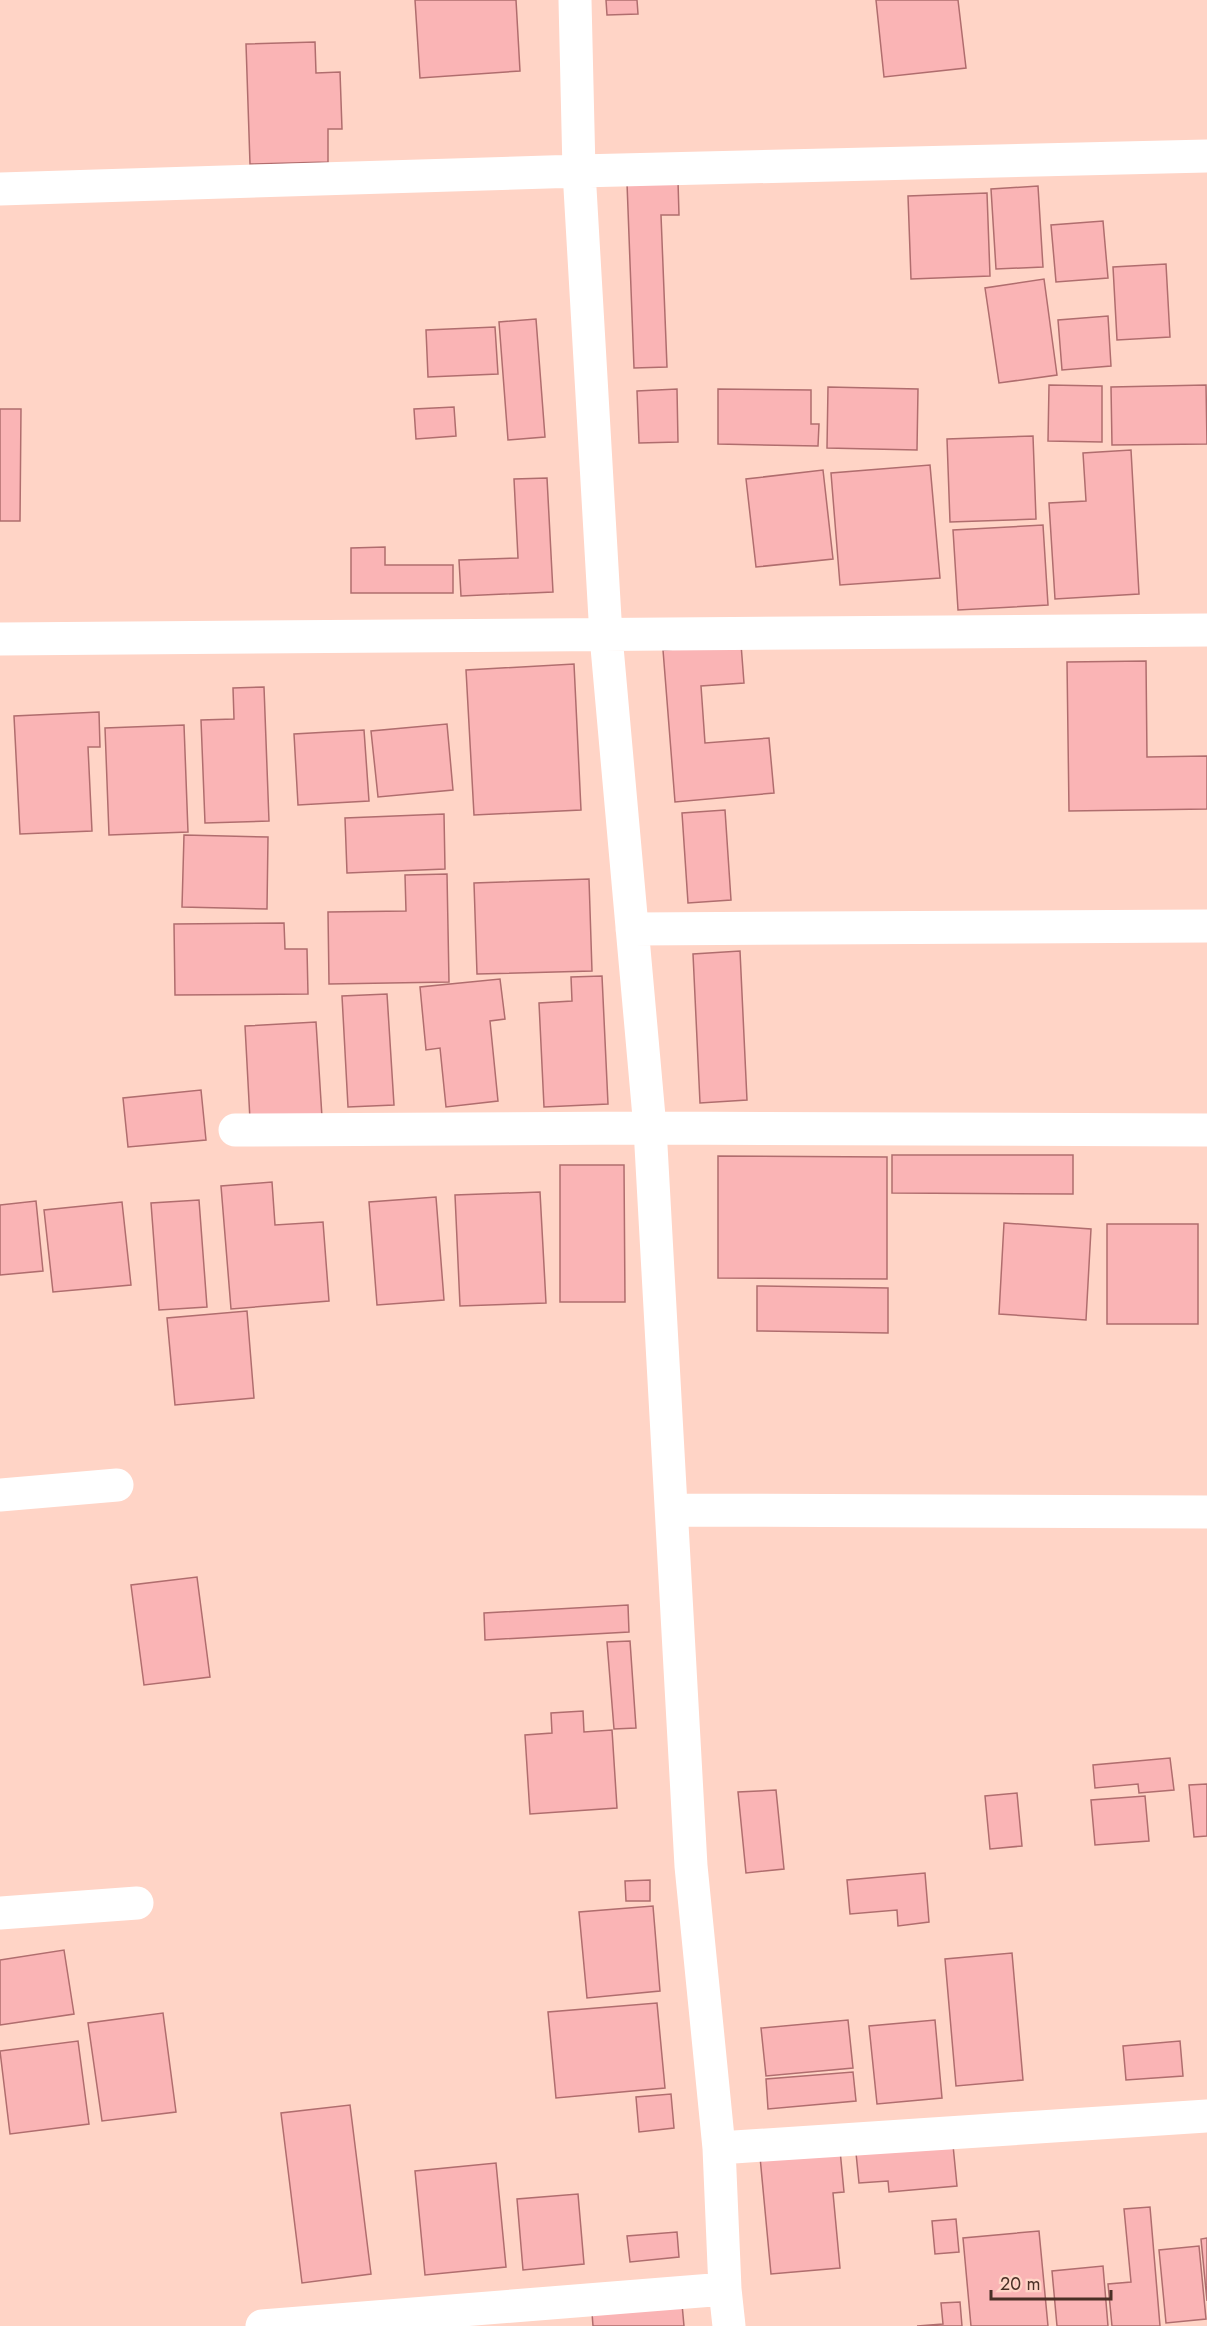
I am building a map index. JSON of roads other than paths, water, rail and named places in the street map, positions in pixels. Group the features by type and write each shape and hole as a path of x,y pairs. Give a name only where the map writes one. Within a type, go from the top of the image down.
{"street":[{"path":"575,0 579,171 606,636 650,1128 691,1866 719,2148 725,2289 729,2326"},
{"path":"0,189 579,171 1207,156"},
{"path":"0,639 1207,630"},
{"path":"632,929 1207,926"},
{"path":"235,1130 650,1128 1207,1130"},
{"path":"0,1495 117,1485"},
{"path":"673,1510 1207,1512"},
{"path":"0,1913 137,1902"},
{"path":"719,2148 1207,2116"},
{"path":"262,2326 725,2289"}]}
